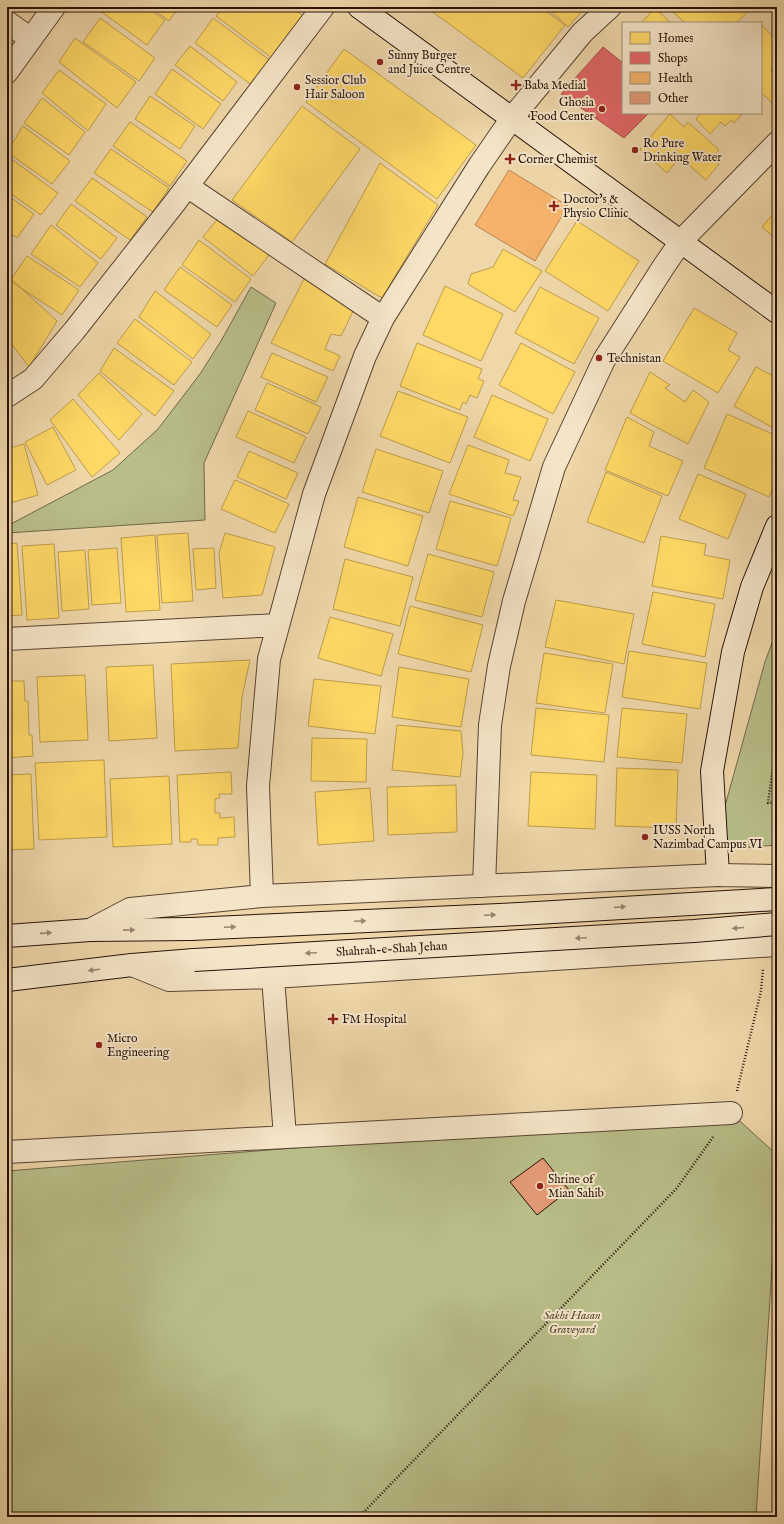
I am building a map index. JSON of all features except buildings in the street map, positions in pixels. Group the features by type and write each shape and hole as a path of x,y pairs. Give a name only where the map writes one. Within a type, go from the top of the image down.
{"street":[{"path":"7,72 54,7"},
{"path":"7,396 33,379 74,331 187,186 323,7"},
{"path":"359,7 682,240 777,312"},
{"path":"262,896 258,786 269,659 314,494 365,356 384,318 479,166 512,118 582,33 610,7"},
{"path":"7,22 31,39"},
{"path":"484,886 490,725 499,666 514,601 554,467 604,360 682,240 777,143"},
{"path":"187,186 384,318"},
{"path":"718,875 712,771 733,652 752,588 777,526"},
{"path":"7,639 278,625"},
{"path":"90,930 130,908 262,896 718,875 769,876 771,946 273,977 169,980 132,965"},
{"path":"7,936 90,930 191,929 519,914 777,899"},
{"name":"Shahrah-e-Shah Jehan","path":"7,980 132,965 194,960 694,931 777,924"},
{"path":"273,977 285,1137"},
{"path":"7,1152 731,1113"}],"path":[{"path":"777,737 768,803 777,802"},
{"path":"359,1517 677,1188 731,1113 762,991 771,946"}],"green space":[{"path":"251,287 276,303 204,463 205,520 7,533 7,526 113,470 158,429 200,374 221,341"},
{"path":"777,629 777,845 727,849 725,806 765,662"},
{"name":"Sakhi Hasan Graveyard","path":"731,1113 777,1155 777,1189 756,1517 7,1517 7,1171"}],"place":[{"name":"Sunny Burger and Juice Centre","path":"380,62"},
{"name":"Baba Medial","path":"516,85"},
{"name":"Sessior Club Hair Saloon","path":"297,87"},
{"name":"Ghosia Food Center","path":"602,109"},
{"name":"Ro Pure Drinking Water","path":"635,150"},
{"name":"Corner Chemist","path":"510,159"},
{"name":"Doctor's & Physio Clinic","path":"554,206"},
{"name":"Technistan","path":"599,358"},
{"name":"IUSS North Nazimbad Campus VI","path":"645,837"},
{"name":"FM Hospital","path":"333,1019"},
{"name":"Micro Engineering","path":"99,1045"},
{"name":"Shrine of Mian Sahib","path":"540,1186"}]}
